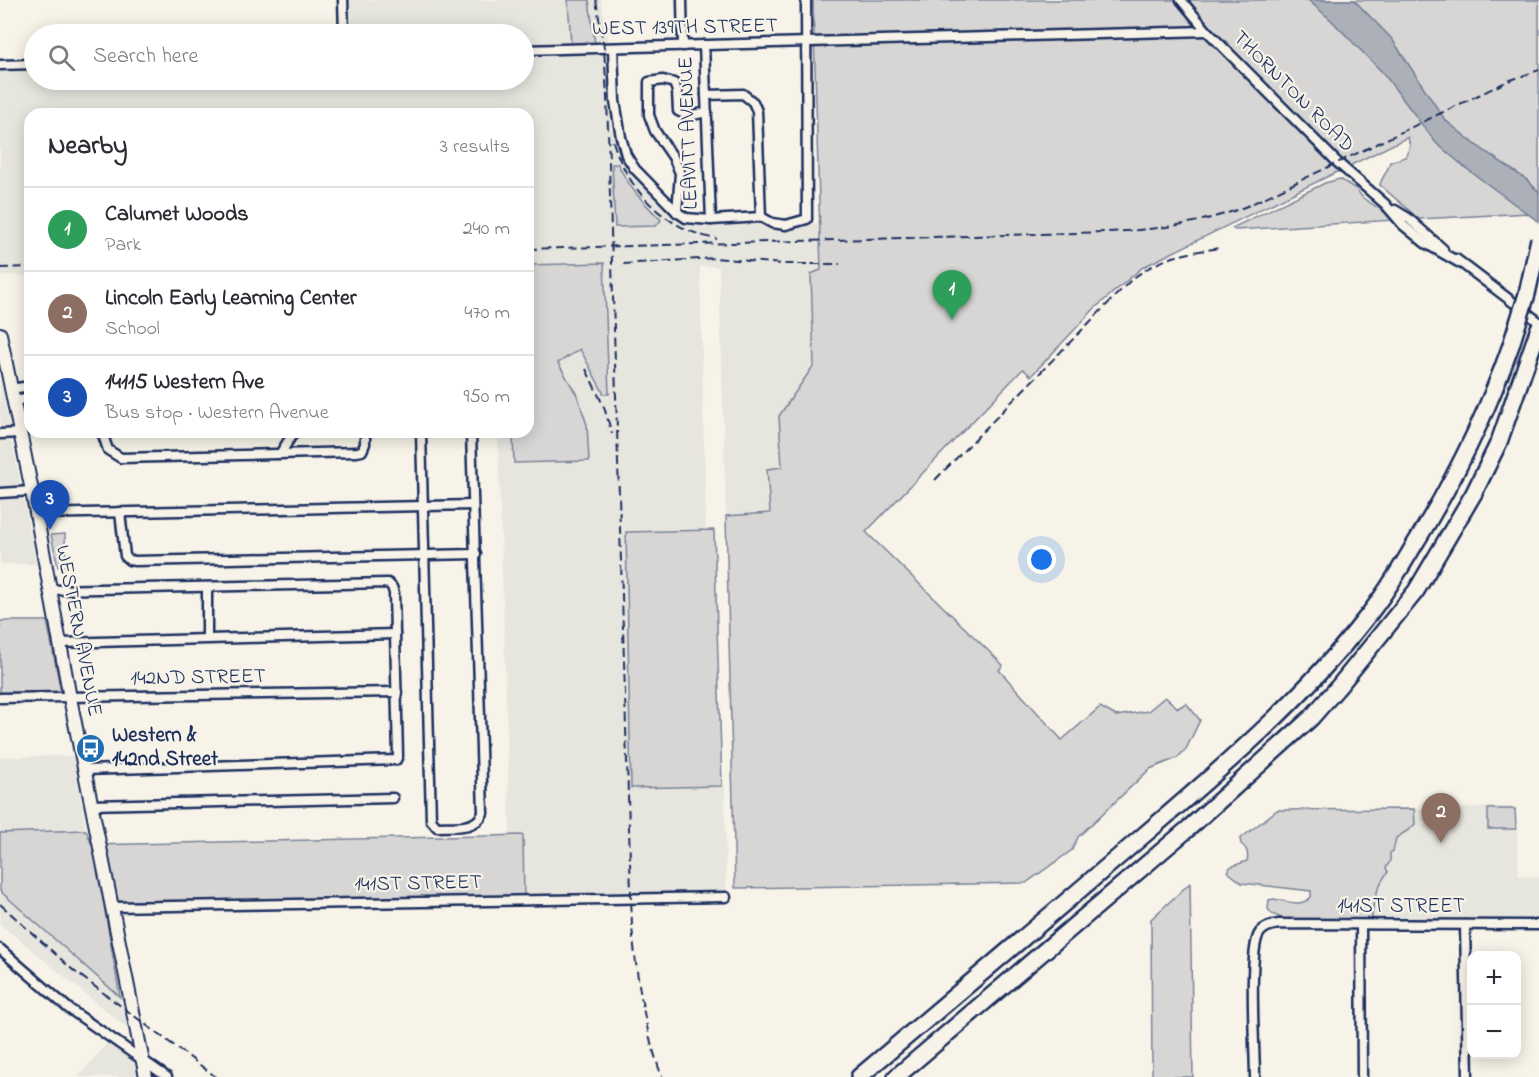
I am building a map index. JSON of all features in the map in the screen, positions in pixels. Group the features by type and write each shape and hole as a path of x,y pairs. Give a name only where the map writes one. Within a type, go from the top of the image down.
{"highway":[{"path":"859,1077 1183,802 1305,689 1337,653 1367,616 1402,566 1451,485 1484,417 1511,345 1527,294 1539,239"},
{"path":"896,1077 1189,828 1311,718 1339,686 1416,591 1474,493 1499,442 1539,328"}],"main road":[{"name":"WESTERN AVENUE","path":"0,334 146,1077"}],"street":[{"path":"343,0 344,24"},
{"path":"682,0 683,46"},
{"path":"613,48 615,101 626,155 635,169 677,212 686,218 711,220 761,218 772,223 786,225 807,219 806,0"},
{"name":"THORNTON ROAD","path":"1181,0 1207,31 1338,163 1385,204 1408,218 1460,263 1539,322"},
{"name":"WEST 139TH STREET","path":"534,50 1207,31"},
{"name":"LEAVITT AVENUE","path":"704,45 711,220"},
{"path":"0,65 24,64"},
{"path":"677,212 680,173 649,115 649,82 663,80 674,83 677,91 678,111 688,116 707,112"},
{"path":"706,95 743,94 753,102 757,111 761,218"},
{"path":"12,395 24,389"},
{"path":"12,395 24,397"},
{"path":"0,434 20,433"},
{"path":"104,438 108,450 121,458 357,453 362,451 364,438"},
{"path":"280,454 290,438"},
{"path":"421,438 431,820 437,827 475,824 483,813 471,438"},
{"path":"0,493 32,491"},
{"path":"36,514 472,505"},
{"path":"120,512 123,550 129,560 135,561 476,554"},
{"path":"51,590 388,583 394,593 398,756 396,760 85,770"},
{"path":"207,587 207,638"},
{"path":"60,643 395,634"},
{"name":"142ND STREET","path":"0,698 397,692"},
{"path":"92,805 393,798"},
{"name":"141ST STREET","path":"111,907 726,897"},
{"name":"141ST STREET","path":"1255,1077 1253,958 1257,937 1264,929 1279,924 1539,925"},
{"path":"1361,925 1362,1077"},
{"path":"1465,925 1468,1077"},
{"path":"0,949 68,1008 167,1077"}],"shaded area":[{"path":"348,0 568,0 571,44 534,46 534,24 349,24"},
{"path":"568,0 589,0 595,44 571,44"},
{"path":"589,0 601,0 609,43 595,44"},
{"path":"813,0 1539,0 1539,192 1527,180 1476,145 1445,120 1529,213 1419,219 1380,185 1390,162 1405,157 1410,147 1408,137 1143,267 1095,308 1031,376 1023,369 866,532 1003,665 999,670 1062,740 1100,707 1116,716 1148,711 1165,697 1178,708 1186,703 1200,720 1186,749 1177,758 1150,769 1078,837 1072,850 1026,883 735,888 726,516 770,513 767,469 782,467 779,416 814,365 811,274 821,270"},
{"path":"1308,0 1354,0 1392,39 1445,120 1476,145 1527,180 1539,192 1539,222 1436,143 1383,73"},
{"path":"609,51 612,104 632,171 650,193 676,215 757,220 765,226 797,227 819,223 821,270 811,274 814,365 779,416 782,468 767,469 770,513 726,516 719,267 700,266 706,530 626,533 631,788 725,786 726,897 524,901 523,835 510,835 498,438 513,438 514,463 589,461 587,425 577,395 558,362 580,349 604,394 609,394 604,264 534,265 534,108 24,108 24,275 0,276 0,69 24,68 24,90 534,90 534,53","holes":["618,164 625,179 641,200 615,227"]},
{"path":"612,164 618,164 632,187 661,220 656,226 615,227"},
{"path":"1340,179 1396,220 1235,230 1232,228 1325,183"},
{"path":"604,263 609,394 604,394 580,349 558,363 577,395 587,425 589,461 514,463 513,438 534,438 534,265"},
{"path":"0,379 11,436 36,564 0,564"},
{"path":"714,530 722,786 631,788 626,532"},
{"path":"65,534 66,566 58,567 51,535"},
{"path":"0,621 47,621 61,692 0,693"},
{"path":"73,756 86,830 0,833 0,757"},
{"path":"1516,807 1519,876 1539,877 1539,919 1365,920 1364,809"},
{"path":"1414,809 1415,824 1396,838 1393,851 1390,853 1390,861 1386,868 1388,872 1376,894 1372,919 1286,920 1272,914 1268,909 1269,900 1303,902 1311,897 1311,891 1242,883 1228,872 1230,867 1247,861 1247,851 1240,839 1277,810"},
{"path":"1488,809 1515,809 1516,829 1488,829"},
{"path":"86,830 92,845 523,835 524,901 111,907 103,899 120,997 0,891 0,833"},
{"path":"1190,883 1193,1077 1152,1077 1151,919"},
{"path":"0,891 120,997 128,1029 0,924"},
{"path":"108,1042 135,1063 137,1077 78,1077"}],"railway":[{"path":"596,0 604,48 607,97 632,927 642,1003 650,1040 662,1077"},
{"path":"534,249 1107,232 1178,225 1247,206 1508,81 1539,70"},
{"path":"613,141 628,176 651,205 681,227 717,239"},
{"path":"935,480 1131,280 1152,266 1173,257 1220,248"},
{"path":"623,264 715,258 782,264 840,264"},
{"path":"0,268 24,267"},
{"path":"586,369 604,407 612,434"},
{"path":"0,904 74,971 216,1077"}],"place":[{"name":"Calumet Woods","path":"952,320"},
{"name":"14115 Western Ave","path":"50,530"},
{"name":"Western & 142nd Street","path":"91,748"},
{"name":"Lincoln Early Learning Center","path":"1441,843"}]}
